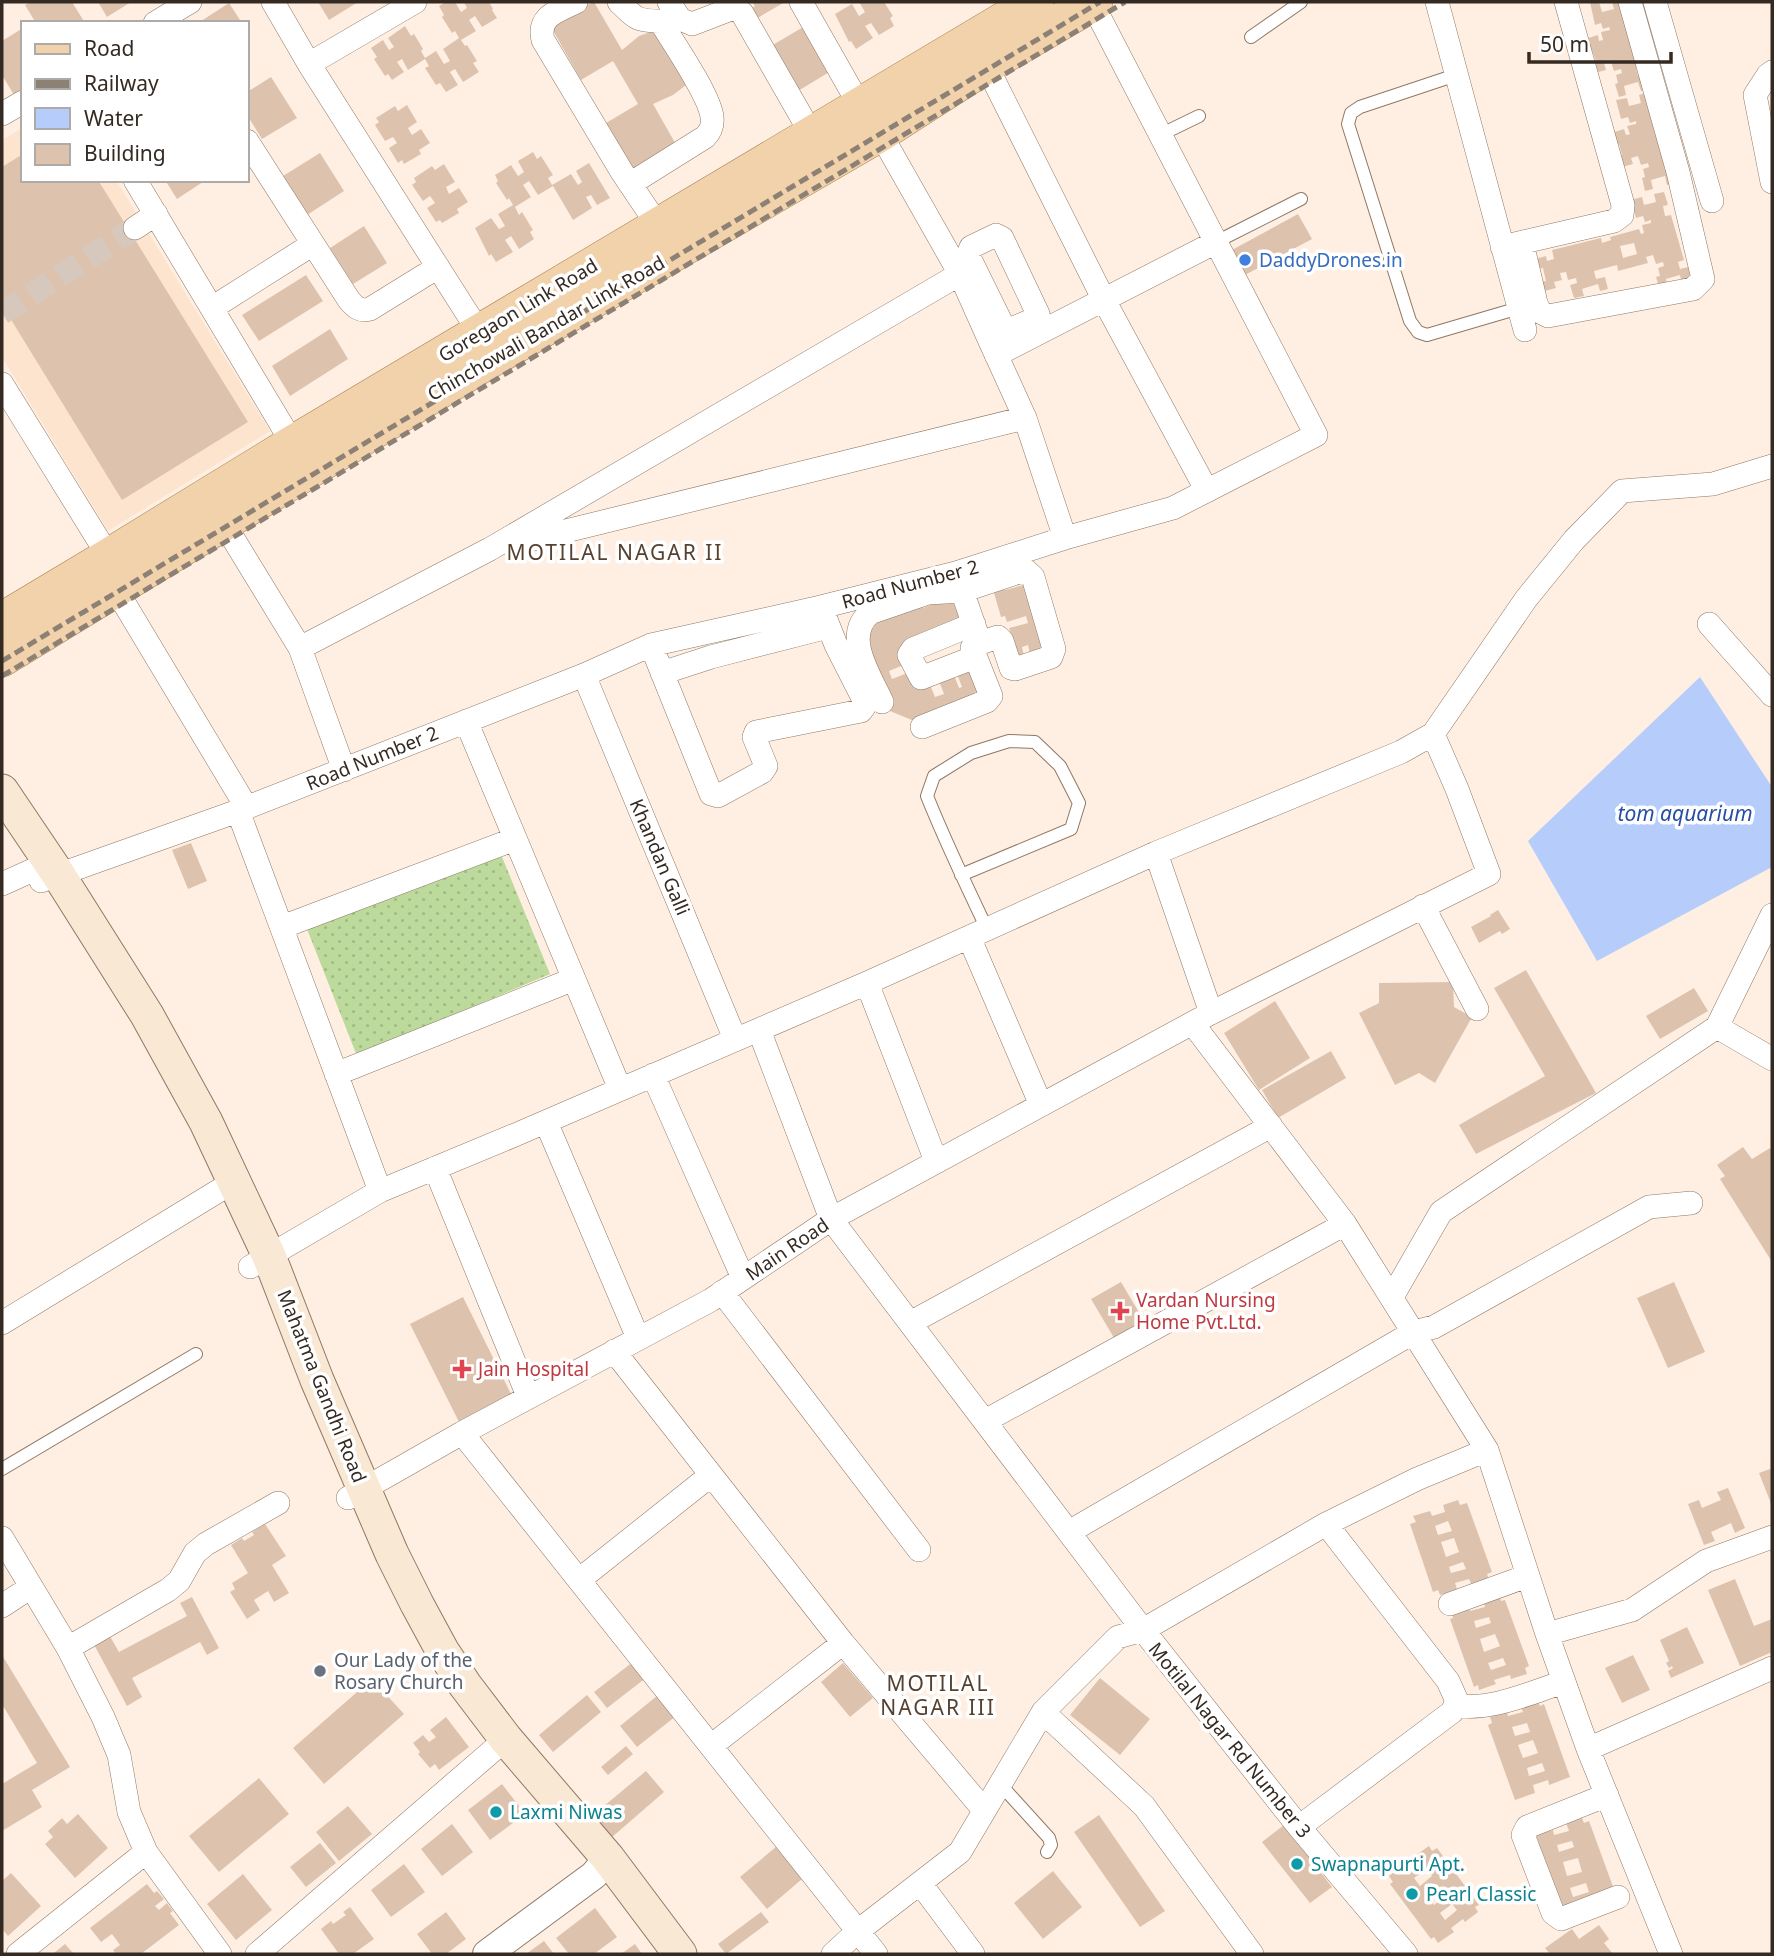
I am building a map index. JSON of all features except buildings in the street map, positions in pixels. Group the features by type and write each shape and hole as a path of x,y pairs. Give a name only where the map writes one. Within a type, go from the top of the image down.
{"main road":[{"name":"Goregaon Link Road","path":"2,621 112,573 293,444 487,345 659,227 813,135 870,119 1035,2"},
{"name":"Chinchowali Bandar Link Road","path":"2,658 112,573 223,522 487,345 870,119 986,65 1093,2"},
{"name":"Mahatma Gandhi Road","path":"2,791 44,875"},
{"name":"Mahatma Gandhi Road","path":"2,825 44,875 146,1015 206,1122 224,1187 260,1262 264,1295 299,1391 356,1493 423,1646 449,1685 605,1871 680,1954"},
{"name":"Mahatma Gandhi Road","path":"605,1871 653,1954"}],"street":[{"path":"158,21 190,2"},
{"path":"273,2 309,64 487,345"},
{"path":"309,64 415,2"},
{"path":"576,2 542,23 543,40 659,227"},
{"path":"619,2 642,21 660,21 706,99 713,120 711,130 705,137 630,184"},
{"path":"668,2 680,19 692,24 731,9 742,13 813,135"},
{"path":"801,2 997,342 1065,538"},
{"name":"Road Number 2","path":"2,884 44,875 243,809 584,675 651,645 825,617 959,582 1065,538 1173,508 1316,435 1093,2"},
{"path":"1437,2 1456,75 1512,245 1540,312 1548,316 1693,289 1703,279 1678,172 1630,2"},
{"path":"1512,245 1614,221 1622,215 1623,205 1566,2"},
{"path":"1655,2 1712,201"},
{"path":"986,65 1104,300 1208,491"},
{"path":"1772,72 1755,95 1772,182"},
{"path":"2,114 21,103"},
{"path":"248,143 357,309 370,309 438,267"},
{"path":"136,182 293,444"},
{"path":"135,228 156,214"},
{"path":"997,342 1104,300 1216,242"},
{"path":"212,308 313,244"},
{"path":"1512,245 1519,308 1525,330"},
{"path":"300,648 490,550 960,274"},
{"path":"2,384 112,573 243,809 282,927 380,1191"},
{"path":"490,550 1025,418"},
{"path":"260,1262 380,1191 867,983 1156,853 1401,752 1433,734 1526,599 1574,540 1622,491 1713,484 1772,466"},
{"path":"223,522 300,648 344,770"},
{"path":"882,702 860,652 858,631 863,619 870,614 959,582 1025,570 1032,577 1054,649 1051,656 1016,669 1011,668 999,637 977,641"},
{"path":"922,727 987,701 991,696 959,582"},
{"path":"651,645 662,673 712,794 718,796 762,772 766,766 754,737 756,732 862,711 866,704 825,617 662,673"},
{"path":"1709,624 1772,695"},
{"name":"Khandan Galli","path":"584,675 735,1039"},
{"path":"466,721 620,1089"},
{"name":"Main Road","path":"356,1493 528,1396 711,1300 831,1219 936,1161 1202,1018 1489,874 1433,734"},
{"path":"282,927 515,839"},
{"path":"1156,853 1202,1018 1271,1126 1345,1224 1487,1450 1588,1749 1671,1954"},
{"path":"1423,906 1477,1009"},
{"path":"1392,1297 1441,1212 1717,1027 1772,915"},
{"path":"978,933 1041,1105"},
{"path":"336,1074 574,979"},
{"path":"867,983 936,1161"},
{"path":"1717,1027 1772,1059"},
{"path":"759,1030 831,1219 1143,1630 1118,1637 1043,1712 960,1852 858,1931 833,1954"},
{"path":"653,1075 743,1278"},
{"path":"546,1122 638,1338"},
{"path":"910,1323 1271,1126"},
{"path":"435,1168 528,1396"},
{"path":"4,1318 224,1187"},
{"path":"1069,1532 1414,1332 1434,1327 1649,1207 1691,1203"},
{"path":"985,1421 1345,1224"},
{"path":"722,1292 919,1550"},
{"path":"614,1351 843,1643 984,1810"},
{"path":"462,1433 876,1954"},
{"name":"Motilal Nagar Rd Number 3","path":"1406,1954 1299,1827 1143,1630 1326,1524 1418,1479 1487,1450"},
{"path":"579,1580 711,1475"},
{"path":"68,1648 168,1590 179,1581 195,1553 206,1544 278,1503"},
{"path":"1299,1827 1452,1712 1457,1701 1448,1681 1326,1524"},
{"path":"1547,1634 1632,1610 1706,1561 1772,1537"},
{"path":"2,1538 68,1648 103,1717 119,1755 129,1812 146,1852 220,1954"},
{"path":"1450,1604 1528,1576"},
{"path":"2,1606 31,1587"},
{"path":"711,1746 843,1643"},
{"path":"1588,1749 1772,1668"},
{"path":"1455,1705 1485,1707 1564,1682"},
{"path":"1043,1712 1143,1806 1252,1954"},
{"path":"257,1954 501,1744"},
{"path":"1607,1795 1527,1826 1522,1835 1553,1913 1561,1919 1618,1897"},
{"path":"18,1954 146,1852"},
{"path":"486,1954 605,1871"},
{"path":"506,1954 605,1871"},
{"path":"920,1883 973,1954"}],"lane":[{"path":"1251,37 1301,2"},
{"path":"1456,75 1360,107 1351,113 1349,124 1409,321 1418,332 1427,335 1519,308"},
{"path":"1160,135 1199,116"},
{"path":"1216,242 1301,198"},
{"path":"961,875 1072,829 1079,803 1060,766 1035,742 1009,741 971,753 934,776 926,796 961,875 978,933"},
{"path":"2,1469 196,1354"},
{"path":"1000,1784 1049,1838 1051,1845 1047,1852"}],"shaded area":[{"path":"21,129 21,182 117,182 270,431 108,531 2,357 2,140"}],"green space":[{"path":"500,852 550,974 357,1056 307,929"}],"water":[{"name":"tom aquarium","path":"1700,677 1772,787 1772,867 1597,961 1528,841"}],"tunnel":[{"path":"2,313 135,228"}],"railway":[{"path":"2,661 1100,2"},
{"path":"2,676 1125,2"}],"place":[{"name":"DaddyDrones.in","path":"1245,260"},
{"name":"Vardan Nursing Home Pvt.Ltd.","path":"1120,1311"},
{"name":"Jain Hospital","path":"462,1369"},
{"name":"Our Lady of the Rosary Church","path":"320,1671"},
{"name":"Laxmi Niwas","path":"496,1812"},
{"name":"Swapnapurti Apt.","path":"1297,1864"},
{"name":"Pearl Classic","path":"1412,1894"}],"district":[{"name":"MOTILAL NAGAR II","path":"615,553"},
{"name":"MOTILAL NAGAR III","path":"938,1696"}]}
